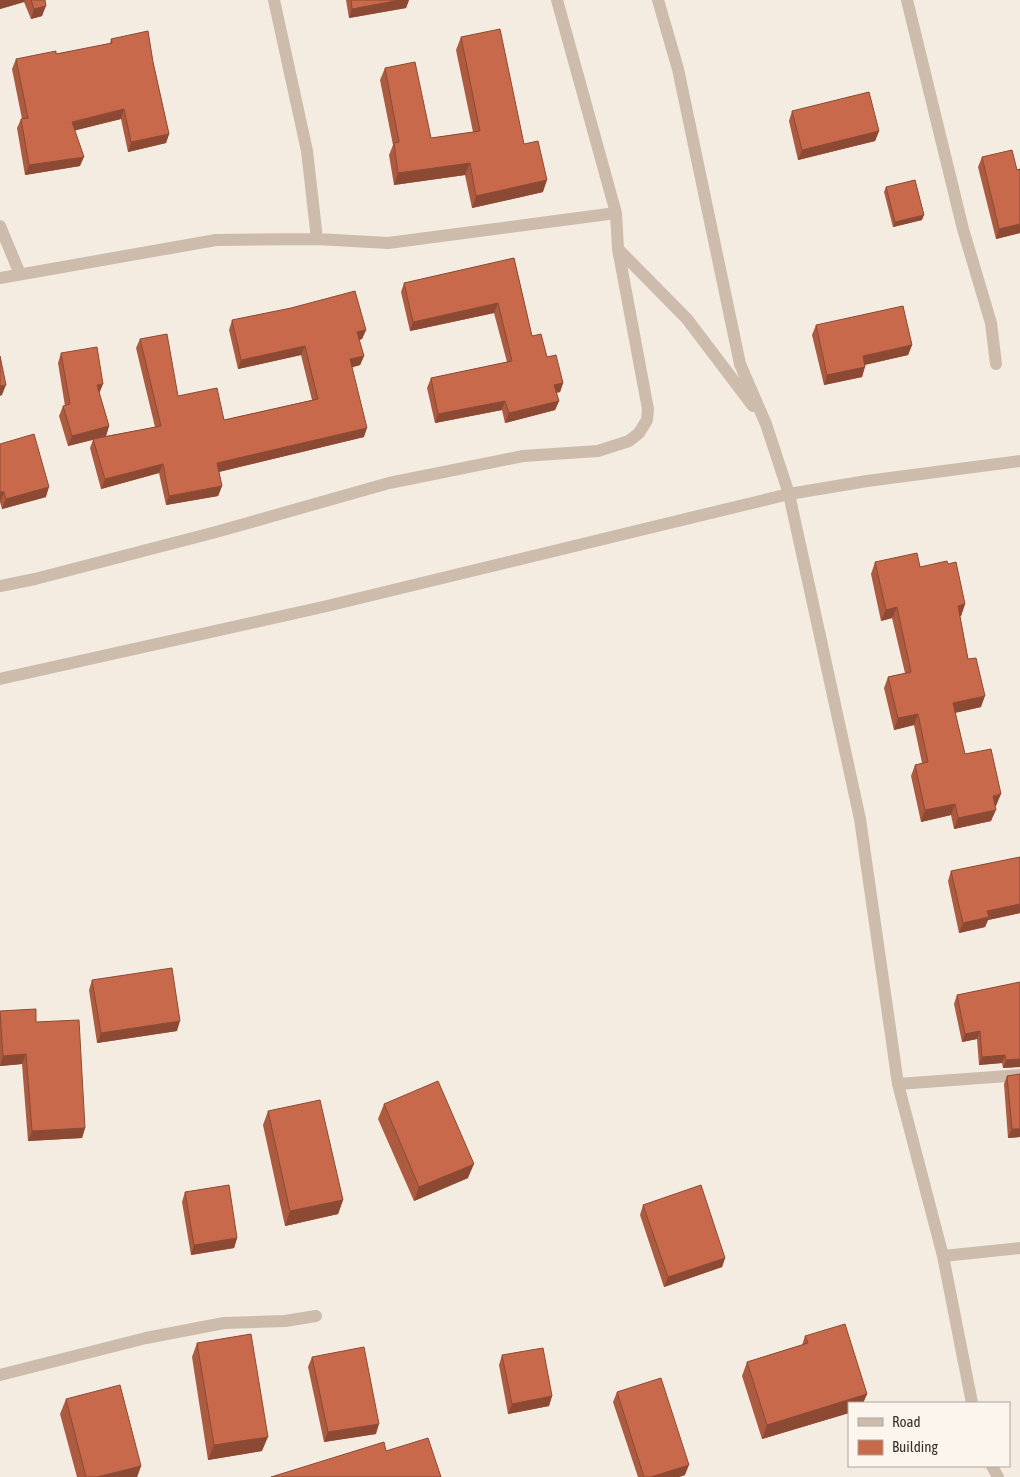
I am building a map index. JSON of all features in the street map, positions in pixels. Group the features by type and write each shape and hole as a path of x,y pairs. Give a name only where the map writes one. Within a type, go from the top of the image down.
{"street":[{"path":"274,0 306,151 317,239"},
{"path":"0,586 35,579 216,532 389,483 523,456 598,450 629,441 639,433 647,420 648,409 618,249 616,213 557,0"},
{"path":"658,0 678,69 740,364 766,424 789,494 860,819 898,1084 943,1256 972,1402"},
{"path":"908,0 963,230 991,324 996,364"},
{"path":"0,278 216,240 317,239 388,243 616,213"},
{"path":"0,226 20,274"},
{"path":"618,249 687,319 766,424"},
{"path":"0,678 327,606 789,494 867,481 1020,461"},
{"path":"898,1084 1020,1075"},
{"path":"943,1256 1020,1248"},
{"path":"0,1375 146,1338 214,1325 285,1321 316,1316"}],"building":[{"path":"31,0 45,0 46,6 34,9"},
{"path":"351,0 400,0 352,9"},
{"path":"500,29 524,144 538,141 547,180 476,196 470,163 398,173 394,143 399,142 385,68 415,62 431,138 480,131 461,37"},
{"path":"148,31 169,134 131,142 124,109 72,122 84,157 29,165 21,119 28,118 16,59 56,51 56,54 112,43 111,39"},
{"path":"869,92 879,131 802,150 792,111"},
{"path":"1012,150 1017,170 1020,169 1020,224 999,229 982,157"},
{"path":"915,180 924,215 895,222 886,187"},
{"path":"514,258 532,336 541,334 547,357 556,355 563,383 554,385 559,401 509,413 505,401 438,414 431,378 512,361 498,303 413,322 404,283"},
{"path":"355,291 366,330 357,332 364,356 350,359 367,428 217,463 222,486 169,496 163,464 105,479 93,439 161,426 140,339 167,334 178,396 217,388 224,420 318,399 305,346 241,360 232,320 291,308"},
{"path":"903,306 912,345 863,356 865,367 827,375 816,325"},
{"path":"97,347 103,384 97,385 109,426 72,436 63,406 70,404 61,353"},
{"path":"0,356 6,385 0,386"},
{"path":"34,434 49,487 6,499 4,492 0,492 0,444"},
{"path":"917,553 920,567 947,561 948,564 956,562 965,604 958,606 968,659 976,658 985,696 953,703 965,754 991,749 1001,794 993,796 996,810 958,818 955,804 925,810 915,765 928,762 918,714 898,718 888,677 911,672 897,607 886,610 875,562"},
{"path":"1020,857 1020,904 987,911 989,917 963,923 951,871"},
{"path":"172,968 180,1021 101,1033 92,980"},
{"path":"1020,982 1020,1059 1006,1060 1005,1055 982,1057 980,1031 965,1034 957,995"},
{"path":"36,1009 36,1022 79,1020 85,1128 32,1131 26,1054 3,1056 0,1011"},
{"path":"1020,1074 1020,1129 1012,1129 1007,1076"},
{"path":"438,1081 474,1164 419,1187 384,1104"},
{"path":"320,1100 343,1200 290,1211 268,1111"},
{"path":"229,1185 237,1238 194,1245 185,1192"},
{"path":"701,1185 725,1258 668,1277 643,1205"},
{"path":"845,1324 867,1394 767,1425 747,1362 808,1343 805,1336"},
{"path":"251,1334 268,1437 214,1445 197,1343"},
{"path":"364,1347 379,1424 328,1432 312,1357"},
{"path":"543,1348 552,1396 512,1404 502,1355"},
{"path":"661,1378 689,1465 651,1477 644,1477 617,1392"},
{"path":"120,1385 141,1466 97,1477 86,1477 66,1399"},
{"path":"428,1438 441,1477 271,1477 384,1442 386,1451"}]}
